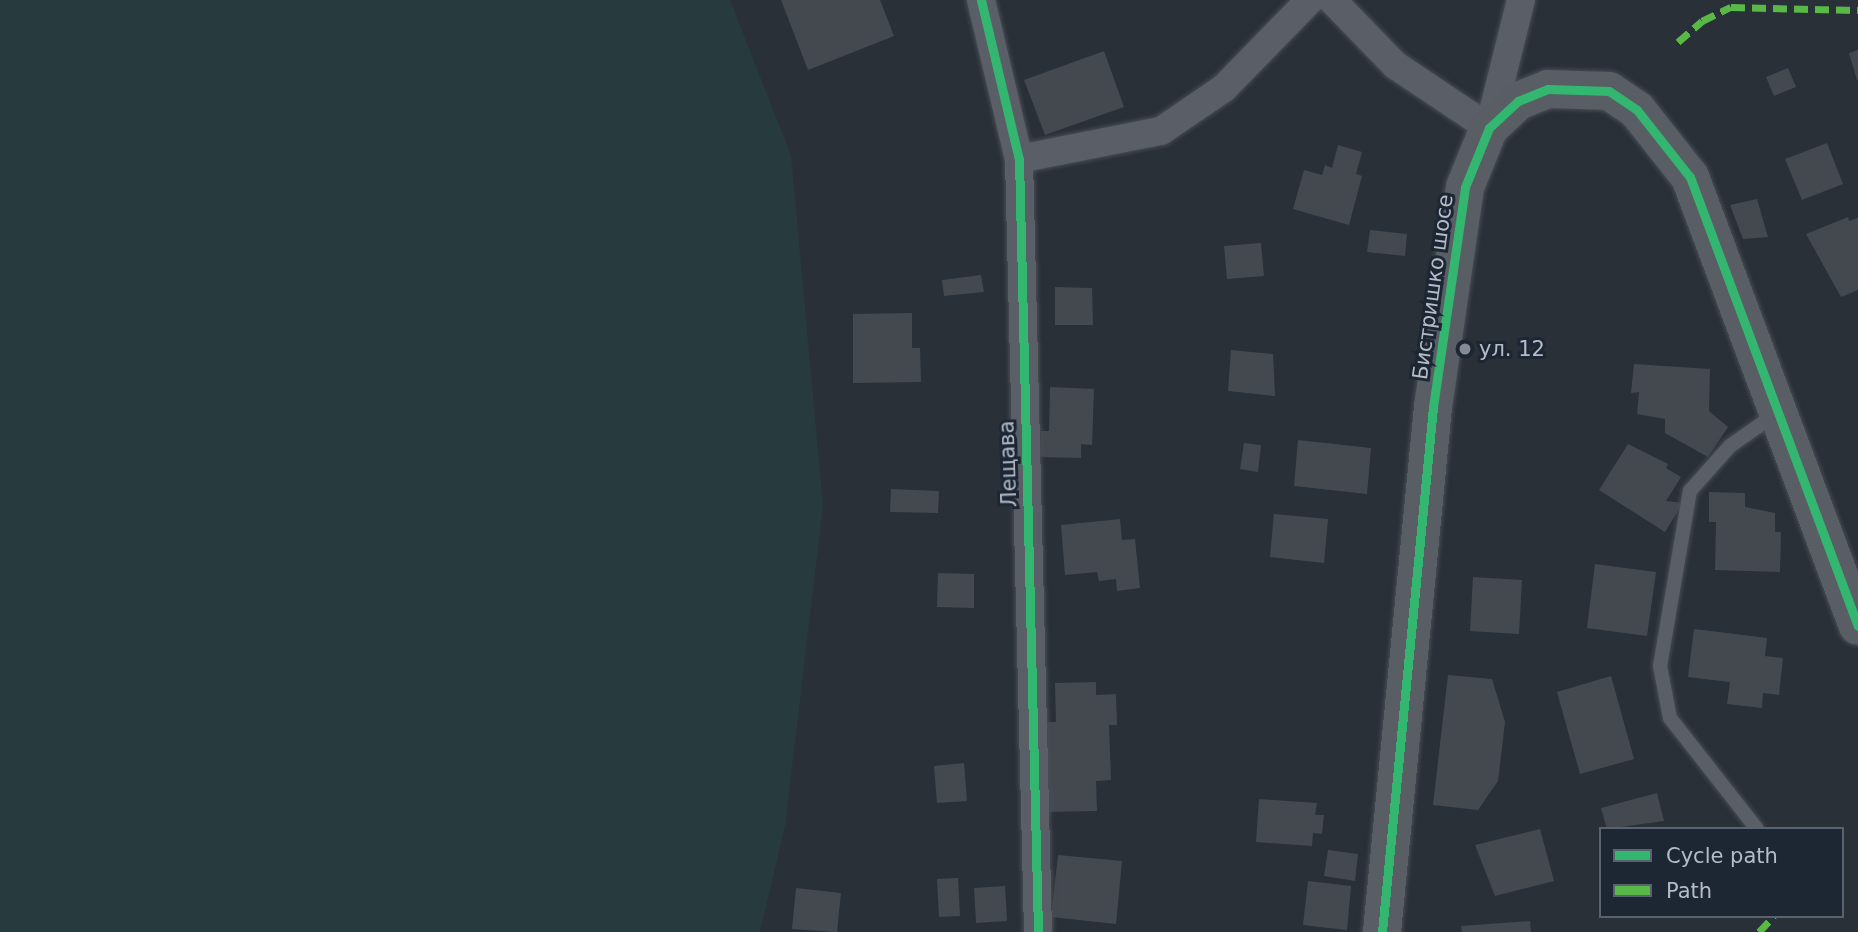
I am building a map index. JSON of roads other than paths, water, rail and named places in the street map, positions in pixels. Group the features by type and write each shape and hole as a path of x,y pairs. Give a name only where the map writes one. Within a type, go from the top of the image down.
{"street":[{"name":"Лещава","path":"981,0 1019,159 1038,932"},
{"path":"1019,159 1160,131 1224,88 1310,0"},
{"path":"1332,0 1395,65 1489,128 1521,0"},
{"name":"Бистришко шосе","path":"1382,932 1433,407 1465,187 1489,128 1518,101 1548,89 1609,91 1637,110 1690,177 1781,411 1858,626"}],"lane":[{"path":"1755,827 1670,718 1660,666 1690,491 1730,446 1781,411"}],"place":[{"name":"ул. 12","path":"1465,349"}]}
